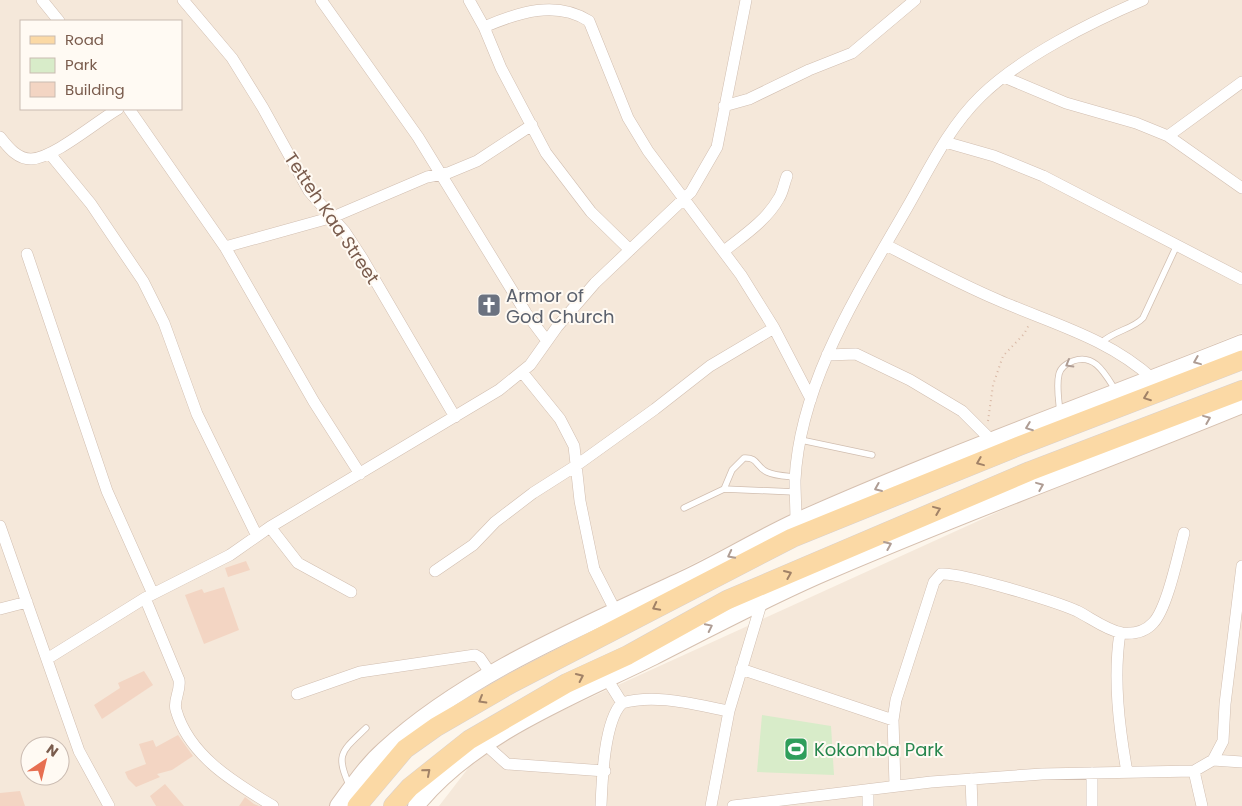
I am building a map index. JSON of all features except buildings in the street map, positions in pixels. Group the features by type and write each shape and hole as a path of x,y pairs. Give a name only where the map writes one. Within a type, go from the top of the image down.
{"main road":[{"path":"354,797 384,772 405,749 436,727 512,683 792,538 934,472 1020,446 1242,360"},
{"path":"393,806 410,787 469,740 567,684 628,655 727,600 1030,471 1242,390"},
{"path":"1020,446 1028,456 1030,471"},
{"path":"854,560 874,537"},
{"path":"628,655 657,655"},
{"path":"512,683 513,695 523,708"}],"street":[{"path":"42,0 58,20"},
{"name":"Tetteh Kaa Street","path":"183,0 232,58 264,108 309,190 333,217 362,258 455,417"},
{"path":"321,0 391,98 526,313 547,341"},
{"path":"469,0 484,27 501,68 546,153 591,212 630,250"},
{"path":"47,659 149,596 230,555 270,527 499,390 530,365 547,341 595,283 684,200 705,170 716,147 746,0"},
{"path":"724,106 748,100 809,70 852,53 915,0"},
{"path":"796,522 796,477 801,440 811,399 827,355 886,245 945,142 980,96 1004,78 1050,46 1143,0"},
{"path":"484,27 530,7 549,5 580,13 589,21 628,118 648,151 724,251 774,328 811,399"},
{"path":"1004,78 1066,104 1136,123 1168,136 1242,188"},
{"path":"1168,136 1242,82"},
{"path":"0,137 12,152 31,159 50,154 116,110"},
{"path":"130,110 225,247 314,402 360,474"},
{"path":"225,247 333,217 426,177 477,161 532,125"},
{"path":"945,142 994,156 1043,176 1242,279"},
{"path":"50,154 92,204 143,281 164,323 197,414 257,536"},
{"path":"724,251 748,232 771,209 779,198 787,176"},
{"path":"886,245 967,286 1034,316 1102,342 1132,360 1153,379"},
{"path":"27,254 107,491 149,596 179,680 180,688 176,710 186,731 208,761 273,806"},
{"path":"435,571 473,545 506,512 577,465 655,409 710,366 774,328"},
{"path":"338,806 354,797 382,752 417,722 491,674 615,610 684,580 796,522 934,472 992,441 1242,343"},
{"path":"827,355 856,354 910,380 962,411 992,441"},
{"path":"522,372 560,419 574,446 580,501 594,569 615,610"},
{"path":"416,806 431,788 505,730 762,601 854,560 1242,405"},
{"path":"0,526 78,751 109,806"},
{"path":"270,527 298,563 351,592"},
{"path":"895,785 893,720 896,700 934,582 941,574 970,579 1068,608 1120,633 1140,632 1155,622 1162,609 1184,533"},
{"path":"733,806 895,785 971,779 1092,773 1194,771 1213,760 1223,741 1225,704 1242,566"},
{"path":"711,806 729,711 762,601"},
{"path":"0,609 27,602"},
{"path":"1120,633 1117,686 1122,744 1127,772"},
{"path":"296,694 360,672 475,655 480,658 491,674"},
{"path":"741,669 893,720"},
{"path":"607,679 622,704"},
{"path":"602,806 609,733 614,714 622,704 636,700 670,701 729,711"},
{"path":"486,745 507,764 604,771"},
{"path":"1213,760 1242,762"},
{"path":"1194,771 1202,806"},
{"path":"1092,773 1092,806"},
{"path":"971,779 972,806"},
{"path":"868,790 868,806"}],"lane":[{"path":"1102,342 1112,333 1139,323 1143,318 1178,245"},
{"path":"1060,414 1058,379 1059,371 1065,364 1082,358 1091,360 1106,374 1117,392"},
{"path":"801,440 872,455"},
{"path":"724,489 732,470 744,458 751,458 757,461 764,471 796,477"},
{"path":"684,508 724,489 796,492"},
{"path":"354,797 340,765 342,754 366,728"}],"path":[{"path":"979,430 988,422 993,385 1003,356 1024,334 1034,316"}],"shaded area":[{"path":"0,0 1242,0 1242,333 808,506 490,666 331,806 0,806"},
{"path":"1242,412 1242,806 439,806 486,745 1156,440"}],"green space":[{"name":"Kokomba Park","path":"762,715 831,726 834,775 757,772"}],"place":[{"name":"Armor of God Church","path":"489,305"},
{"name":"Kokomba Park","path":"796,749"}]}
